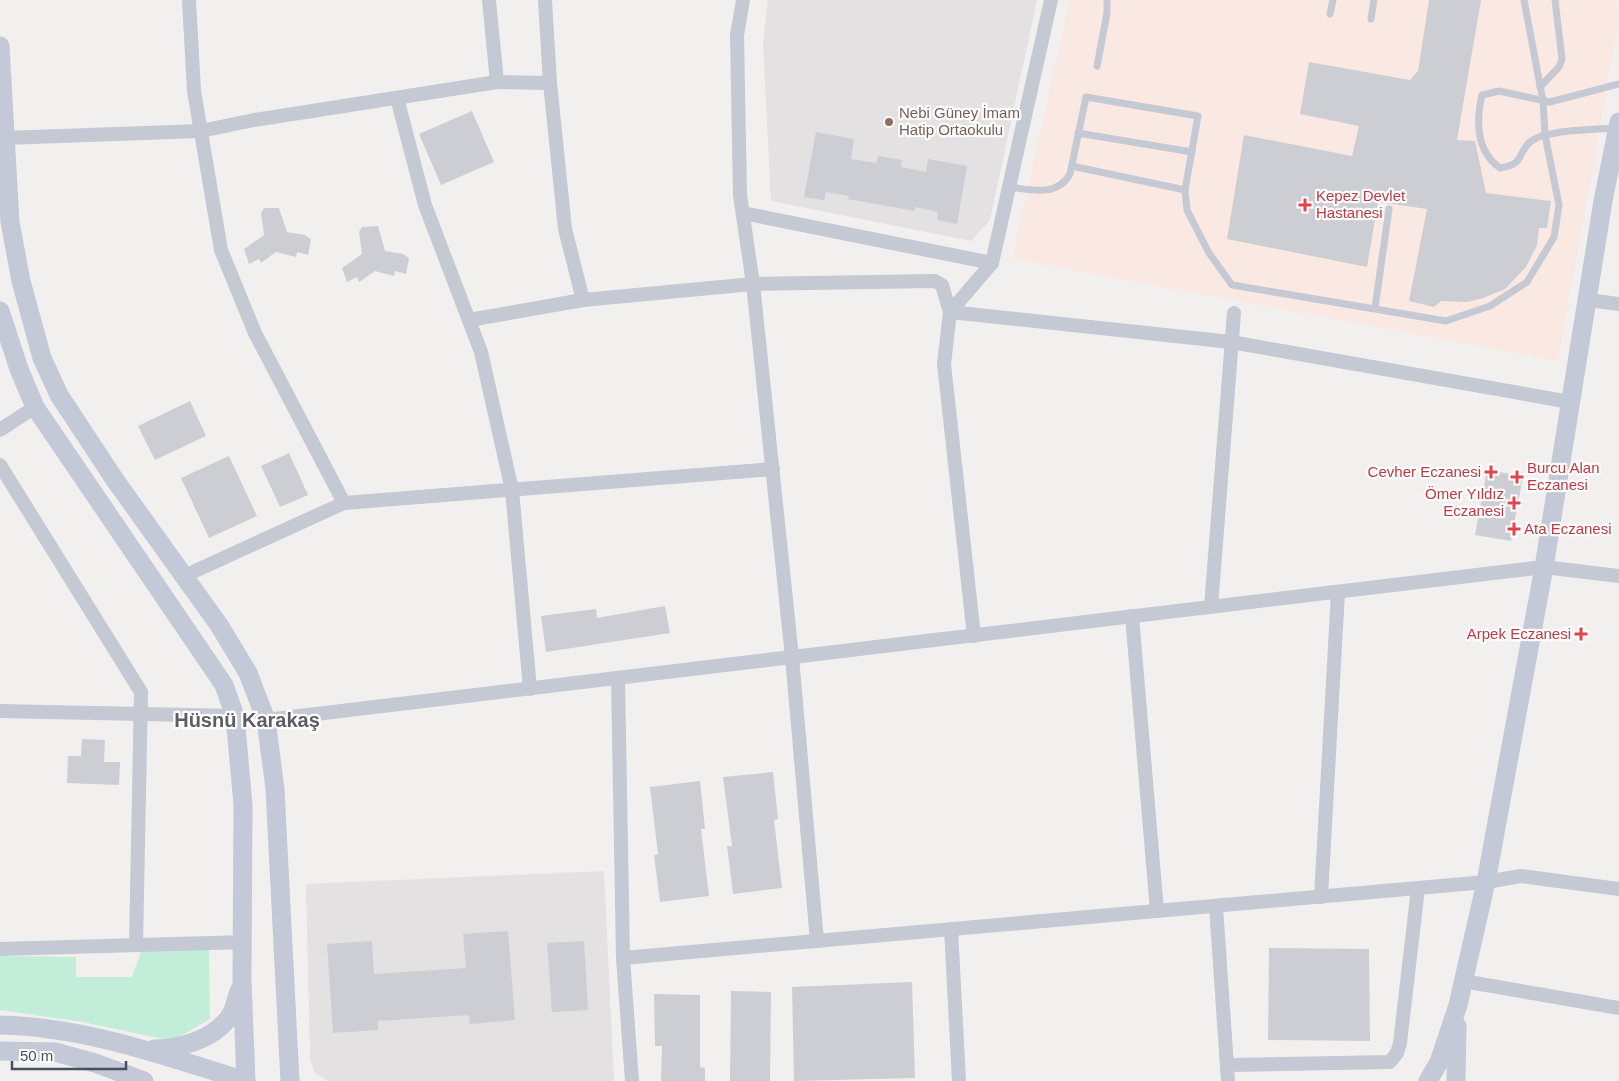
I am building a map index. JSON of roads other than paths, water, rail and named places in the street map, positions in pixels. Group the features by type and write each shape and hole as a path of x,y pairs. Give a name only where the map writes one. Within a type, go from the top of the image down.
{"main road":[{"path":"0,46 10,222 23,290 42,358 59,395 115,480 219,625 248,673 266,720 275,789 290,1081"},
{"path":"1428,1081 1439,1062 1458,1005 1486,882 1544,567 1603,201 1619,125"},
{"path":"0,311 19,369 36,407 224,684 236,716 243,805 244,942 242,980 246,1081 100,1037 58,1029 0,1025"},
{"path":"144,1050 172,1049 211,1033 228,1019 242,980"},
{"path":"1456,1081 1458,1005"},
{"path":"0,1051 55,1052 136,1079"}],"street":[{"path":"189,0 194,91 221,250 254,333 344,503"},
{"path":"489,0 498,82"},
{"path":"545,0 550,82 565,229 583,300"},
{"path":"743,0 737,34 740,195 753,284 773,469 817,941"},
{"path":"950,312 992,263 1051,0"},
{"path":"4,138 201,131 254,120 498,82 550,82"},
{"path":"397,98 425,205 481,352 512,490 530,689"},
{"path":"743,213 992,263"},
{"path":"469,320 583,300 753,284 935,281 942,285 950,312 944,364 974,636"},
{"path":"1588,300 1619,304"},
{"path":"950,312 1230,342 1570,402"},
{"path":"1211,607 1230,342 1234,313"},
{"path":"0,430 36,407"},
{"path":"0,465 141,692 136,945"},
{"path":"184,576 344,503 773,469"},
{"path":"266,720 1544,567 1619,576"},
{"path":"1321,897 1338,592"},
{"path":"1132,616 1157,911"},
{"path":"618,678 623,958 632,1081"},
{"path":"0,710 236,716"},
{"path":"623,958 1486,882 1521,876 1619,889"},
{"path":"1227,1065 1390,1062 1397,1053 1400,1043 1418,888"},
{"path":"1216,906 1228,1081"},
{"path":"951,929 959,1081"},
{"path":"0,949 244,942"},
{"path":"1463,982 1619,1008"}],"lane":[{"path":"1097,66 1107,13 1107,0"},
{"path":"1330,14 1333,0"},
{"path":"1371,19 1374,0"},
{"path":"1010,187 1039,191 1054,189 1066,180 1072,166 1086,96 1198,116 1185,190 1187,210 1209,253 1232,285 1446,321 1490,306 1527,282 1554,237 1559,205 1545,135 1543,101 1524,0"},
{"path":"1540,87 1559,67 1562,59 1555,0"},
{"path":"1619,84 1583,95 1550,102 1499,91 1482,95 1478,111 1478,131 1491,162 1500,168 1511,166 1521,158 1530,142 1545,135 1619,125"},
{"path":"1078,133 1192,152"},
{"path":"1072,166 1185,190"},
{"path":"1374,308 1389,209"}],"place":[{"name":"Nebi Güney İmam Hatip Ortaokulu","path":"889,122"},
{"name":"Kepez Devlet Hastanesi","path":"1305,205"},
{"name":"Cevher Eczanesi","path":"1491,472"},
{"name":"Burcu Alan Eczanesi","path":"1517,477"},
{"name":"Ömer Yıldız Eczanesi","path":"1514,503"},
{"name":"Ata Eczanesi","path":"1514,529"},
{"name":"Arpek Eczanesi","path":"1581,634"}],"district":[{"name":"Hüsnü Karakaş","path":"247,720"}]}
